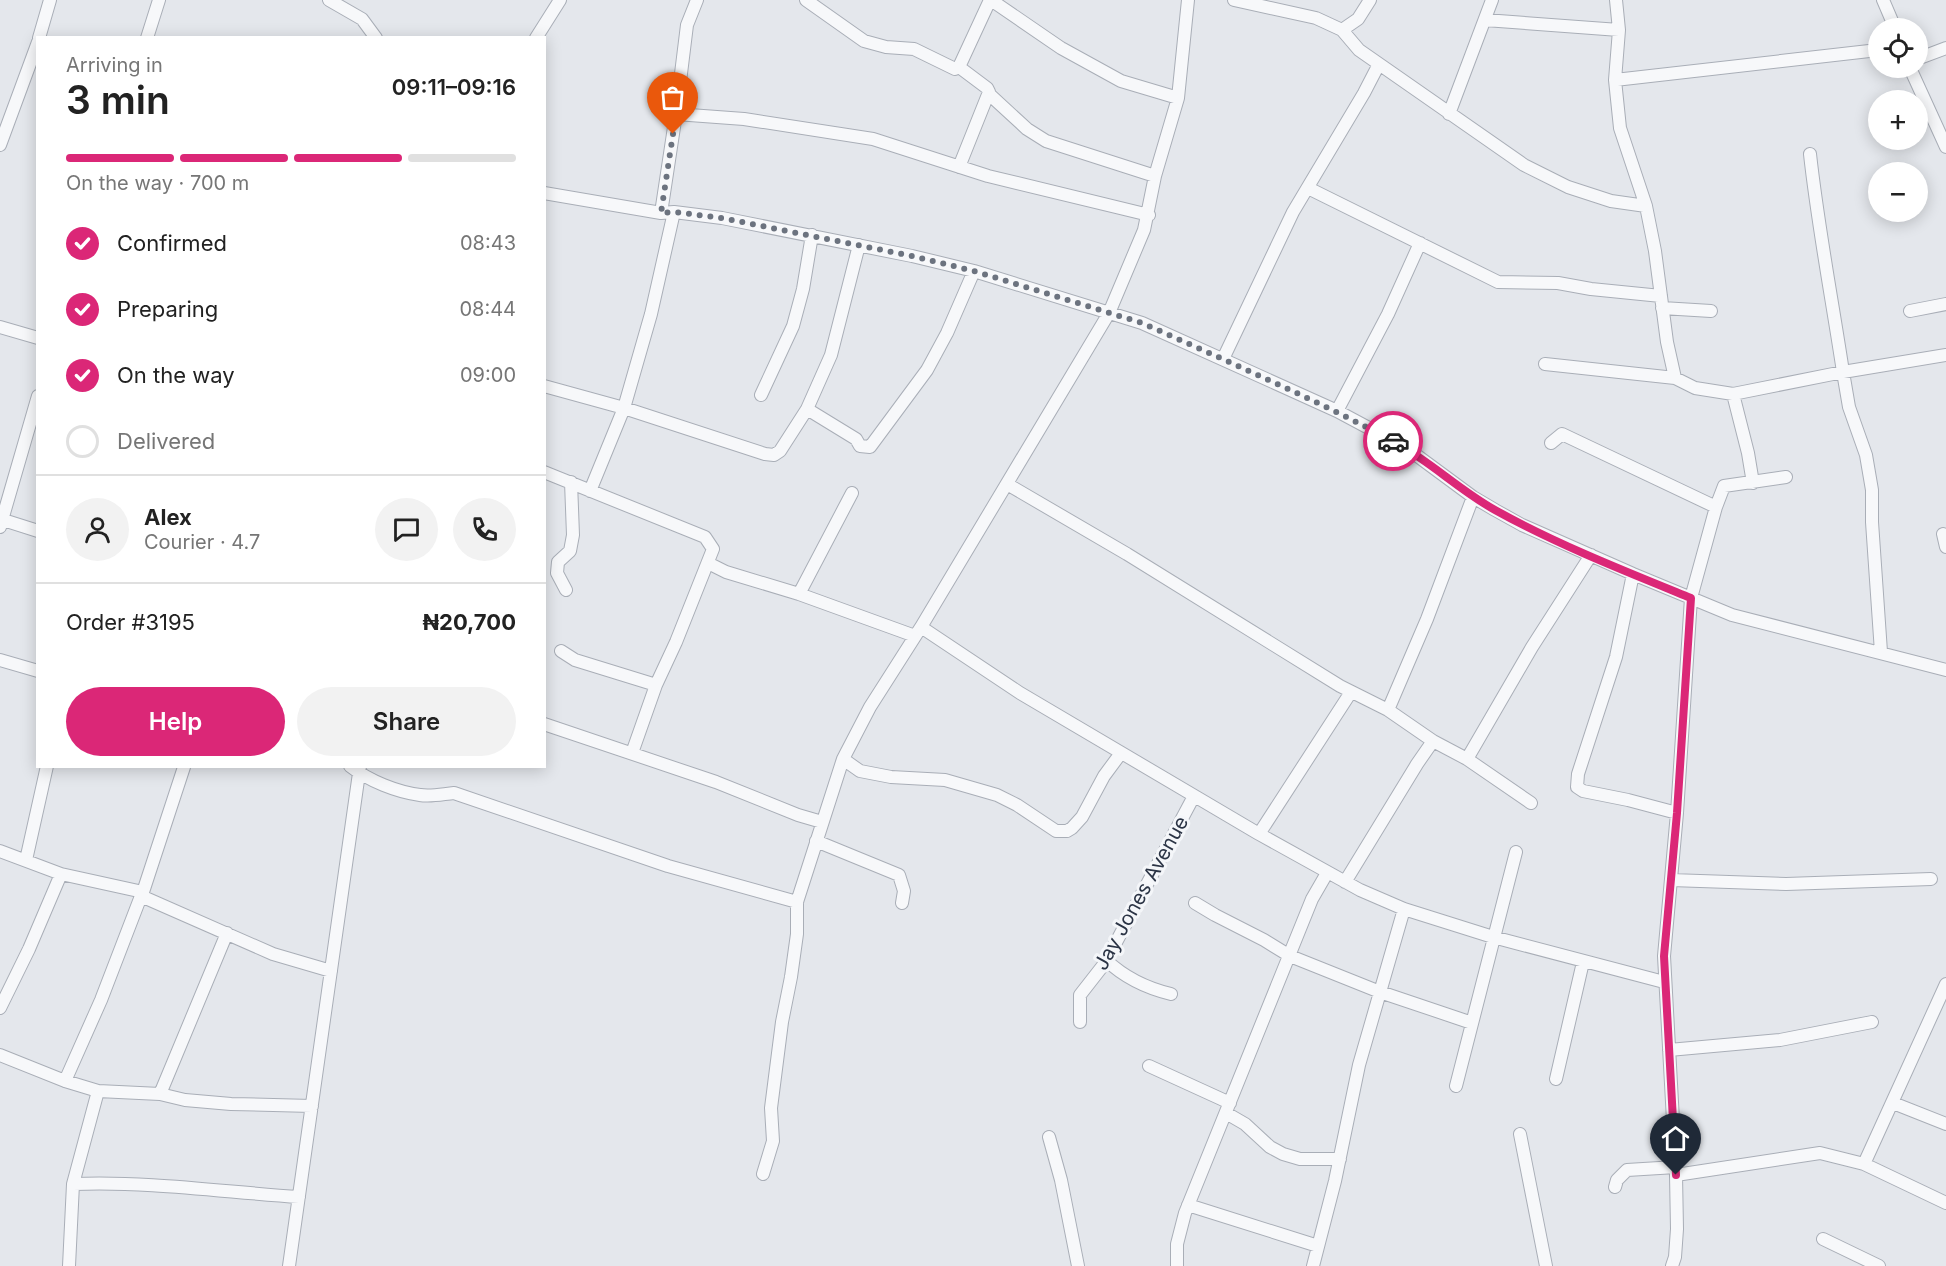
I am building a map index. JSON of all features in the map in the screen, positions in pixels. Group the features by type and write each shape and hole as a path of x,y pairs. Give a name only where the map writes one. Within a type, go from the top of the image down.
{"street":[{"path":"40,36 50,0"},
{"path":"148,36 159,0"},
{"path":"329,0 362,20 374,36"},
{"path":"537,36 560,0"},
{"path":"661,213 687,25 697,0"},
{"path":"806,0 864,41 886,47 914,49 952,68 959,67 987,88 989,94 1027,129 1046,141 1155,176"},
{"path":"959,67 991,0 1061,48 1121,81 1178,99"},
{"path":"763,1174 773,1141 771,1108 782,1022 797,934 797,902 843,759 870,707 1109,313 1149,215 1155,176 1178,99 1188,0"},
{"path":"1234,0 1311,16 1342,30 1359,50 1524,165 1568,188 1611,201 1646,206"},
{"path":"1342,30 1358,19 1370,0"},
{"path":"1449,114 1492,0"},
{"path":"1616,0 1619,30 1615,80 1620,128 1646,206 1655,251 1667,342 1675,378"},
{"path":"1883,0 1891,18"},
{"path":"1485,20 1619,30"},
{"path":"0,145 36,47"},
{"path":"1928,55 1946,48"},
{"path":"1615,80 1868,51"},
{"path":"1223,359 1293,212 1379,64"},
{"path":"1915,78 1946,147"},
{"path":"959,167 989,94"},
{"path":"676,114 744,119 873,139 988,176 1149,215"},
{"path":"1810,154 1817,221 1849,407 1866,455 1872,490 1881,652"},
{"path":"1308,188 1498,282 1558,283 1711,310"},
{"path":"546,193 661,213 674,212 722,218 859,245 974,271 1142,323 1337,411 1408,449 1473,497 1522,525 1634,574 1732,615 1946,670"},
{"path":"590,490 624,408 651,314 674,212"},
{"path":"761,395 793,326 803,289 812,235"},
{"path":"1337,411 1388,314 1420,243"},
{"path":"546,387 624,408 774,455 780,451 807,409 831,355 859,245"},
{"path":"807,409 856,439 860,446 870,447 927,370 947,333 974,271"},
{"path":"1910,311 1946,304"},
{"path":"0,327 36,337"},
{"path":"1545,364 1675,378 1695,388 1733,393 1946,355"},
{"path":"1733,393 1753,483"},
{"path":"36,403 1,522 36,531"},
{"path":"1551,443 1562,434 1716,507"},
{"path":"546,473 705,537 713,549 656,685 632,753"},
{"path":"1672,1266 1677,1229 1676,1171 1664,956 1677,813 1691,598 1724,486 1786,477"},
{"path":"566,590 557,573 558,562 570,551 573,535 571,482"},
{"path":"1007,484 1109,543 1350,692 1388,710 1433,741 1467,759 1531,803"},
{"path":"799,594 852,494"},
{"path":"1388,710 1427,619 1473,497"},
{"path":"1943,534 1946,547"},
{"path":"1467,759 1532,647 1591,555"},
{"path":"708,563 726,572 918,631 1327,873 1404,909 1493,937 1664,982"},
{"path":"1634,574 1616,657 1578,774 1577,787 1583,791 1677,813"},
{"path":"561,651 575,660 656,685"},
{"path":"0,660 36,670"},
{"path":"1259,834 1350,692"},
{"path":"546,725 716,782 822,822"},
{"path":"1345,882 1416,764 1433,741"},
{"path":"843,759 860,771 891,777 945,780 997,795 1017,805 1056,831 1061,831 1072,828 1082,817 1104,777 1121,753"},
{"path":"26,860 47,768"},
{"path":"65,1081 101,1000 142,894 184,768"},
{"path":"289,1266 331,971 356,769 386,786 422,795 454,793 668,867 797,902"},
{"name":"Jay Jones Avenue","path":"1080,1022 1080,995 1106,960 1194,796"},
{"path":"816,841 899,875 904,891 902,903"},
{"path":"0,851 61,874 142,894 273,954 331,971"},
{"path":"1456,1086 1516,852"},
{"path":"1177,1266 1178,1244 1188,1204 1312,899 1327,873"},
{"path":"0,1008 29,949 61,874"},
{"path":"1671,880 1786,884 1931,879"},
{"path":"1195,903 1290,956 1380,992 1472,1023"},
{"path":"1313,1266 1340,1160 1359,1065 1404,909"},
{"path":"160,1094 227,933"},
{"path":"1106,960 1119,972 1136,982 1171,994"},
{"path":"1556,1079 1583,962"},
{"path":"1864,1164 1946,984"},
{"path":"1669,1050 1780,1040 1872,1022"},
{"path":"0,1055 65,1081 98,1091 160,1094 185,1100 312,1106"},
{"path":"1149,1066 1228,1108 1270,1147 1283,1154 1300,1159 1340,1160"},
{"path":"69,1266 73,1184 98,1091"},
{"path":"1893,1103 1946,1124"},
{"path":"1520,1134 1546,1266"},
{"path":"1049,1137 1061,1180 1078,1266"},
{"path":"1615,1187 1617,1180 1627,1170 1676,1171 1821,1153 1864,1164 1946,1203"},
{"path":"73,1184 161,1186 299,1197"},
{"path":"1188,1204 1317,1246"},
{"path":"1823,1239 1879,1266"}],"way so far":[{"path":"673,134 661,213 674,212 722,218 912,256 974,271 1126,318 1142,323 1337,411 1393,441"}],"route":[{"path":"1393,441 1408,449 1473,497 1522,525 1691,598 1677,813 1664,956 1676,1175"}]}
